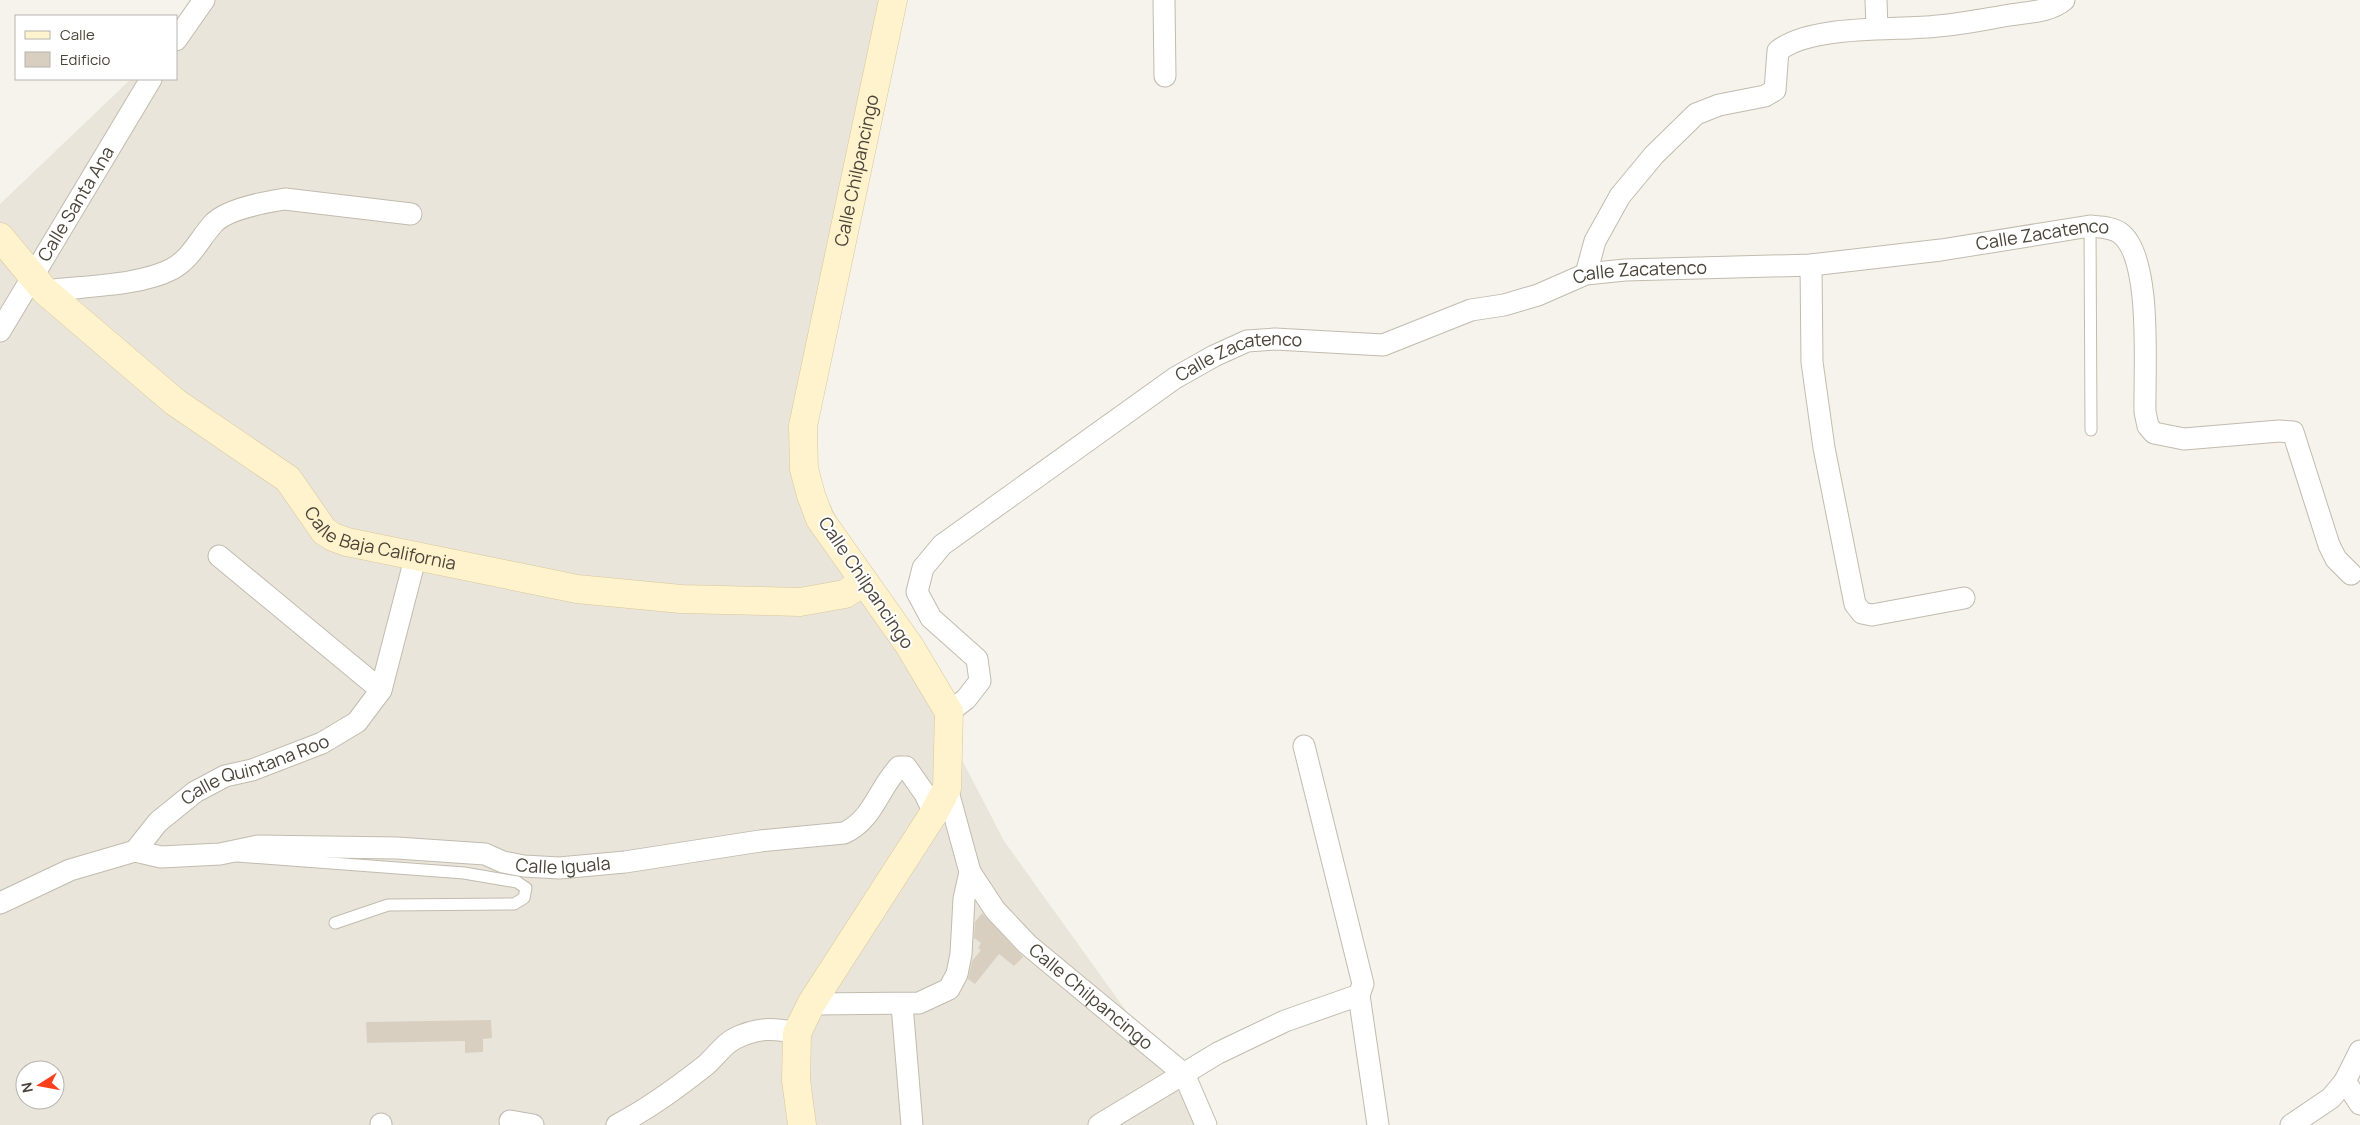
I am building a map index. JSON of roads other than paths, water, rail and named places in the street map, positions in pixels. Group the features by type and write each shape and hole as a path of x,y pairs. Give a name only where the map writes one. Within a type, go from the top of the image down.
{"street":[{"path":"178,37 204,0"},
{"name":"Calle Chilpancingo","path":"893,0 802,426 804,469 820,519 909,645 949,712"},
{"path":"1164,0 1166,76"},
{"path":"1876,0 1877,28"},
{"path":"1586,274 1595,241 1620,196 1654,155 1696,114 1719,105 1765,96 1775,90 1778,51 1788,43 1805,38 1877,28 1937,27 2045,10 2064,0"},
{"name":"Calle Santa Ana","path":"0,331 38,284 96,170 150,80"},
{"path":"38,284 151,278 174,268 198,245 214,222 231,213 265,202 284,199 411,214"},
{"name":"Calle Zacatenco","path":"949,712 966,700 980,681 977,659 931,618 917,592 923,568 942,545 1175,378 1214,356 1247,341 1275,338 1383,346 1471,310 1504,305 1538,294 1586,274 1626,270 1811,265 1941,250 2090,226 2108,228 2119,232 2133,248 2142,287 2145,412 2148,426 2154,433 2184,439 2279,431 2293,432 2329,545 2336,559 2351,574"},
{"name":"Calle Baja California","path":"0,237 38,284 175,402 288,479 324,531 333,537 577,589 681,599 800,602 838,596 863,582"},
{"path":"1811,265 1812,362 1824,448 1856,604 1862,613 1872,615 1964,598"},
{"name":"Calle Quintana Roo","path":"135,851 158,822 195,792 225,776 286,759 322,744 357,722 381,690 416,555"},
{"path":"219,556 381,690"},
{"path":"811,1004 902,1005 920,1003 948,989 957,974 961,954 964,900 970,872 948,788 949,712"},
{"path":"1304,746 1363,984 1359,995 1378,1125"},
{"name":"Calle Iguala","path":"135,851 161,857 220,854 258,846 397,848 485,854 502,862 524,866 559,868 625,862 760,841 830,836 857,827 869,814 892,774 899,767 906,766 925,794 934,813"},
{"path":"802,1125 796,1080 797,1033 811,1004 934,813 948,788"},
{"path":"0,903 70,870 135,851"},
{"name":"Calle Chilpancingo","path":"970,872 995,910 1027,944 1184,1074 1206,1125"},
{"path":"1103,1124 1218,1053 1285,1020 1359,995"},
{"path":"902,1005 912,1125"},
{"path":"617,1125 667,1096 716,1056 732,1040 750,1032 773,1028 797,1033"},
{"path":"2292,1125 2331,1098 2345,1081 2360,1051"},
{"path":"2345,1081 2360,1104"},
{"path":"510,1121 533,1125"}],"lane":[{"path":"2090,226 2092,430"},
{"path":"220,854 257,859 464,873 517,882 526,888 524,898 514,904 388,905 335,923"}]}
